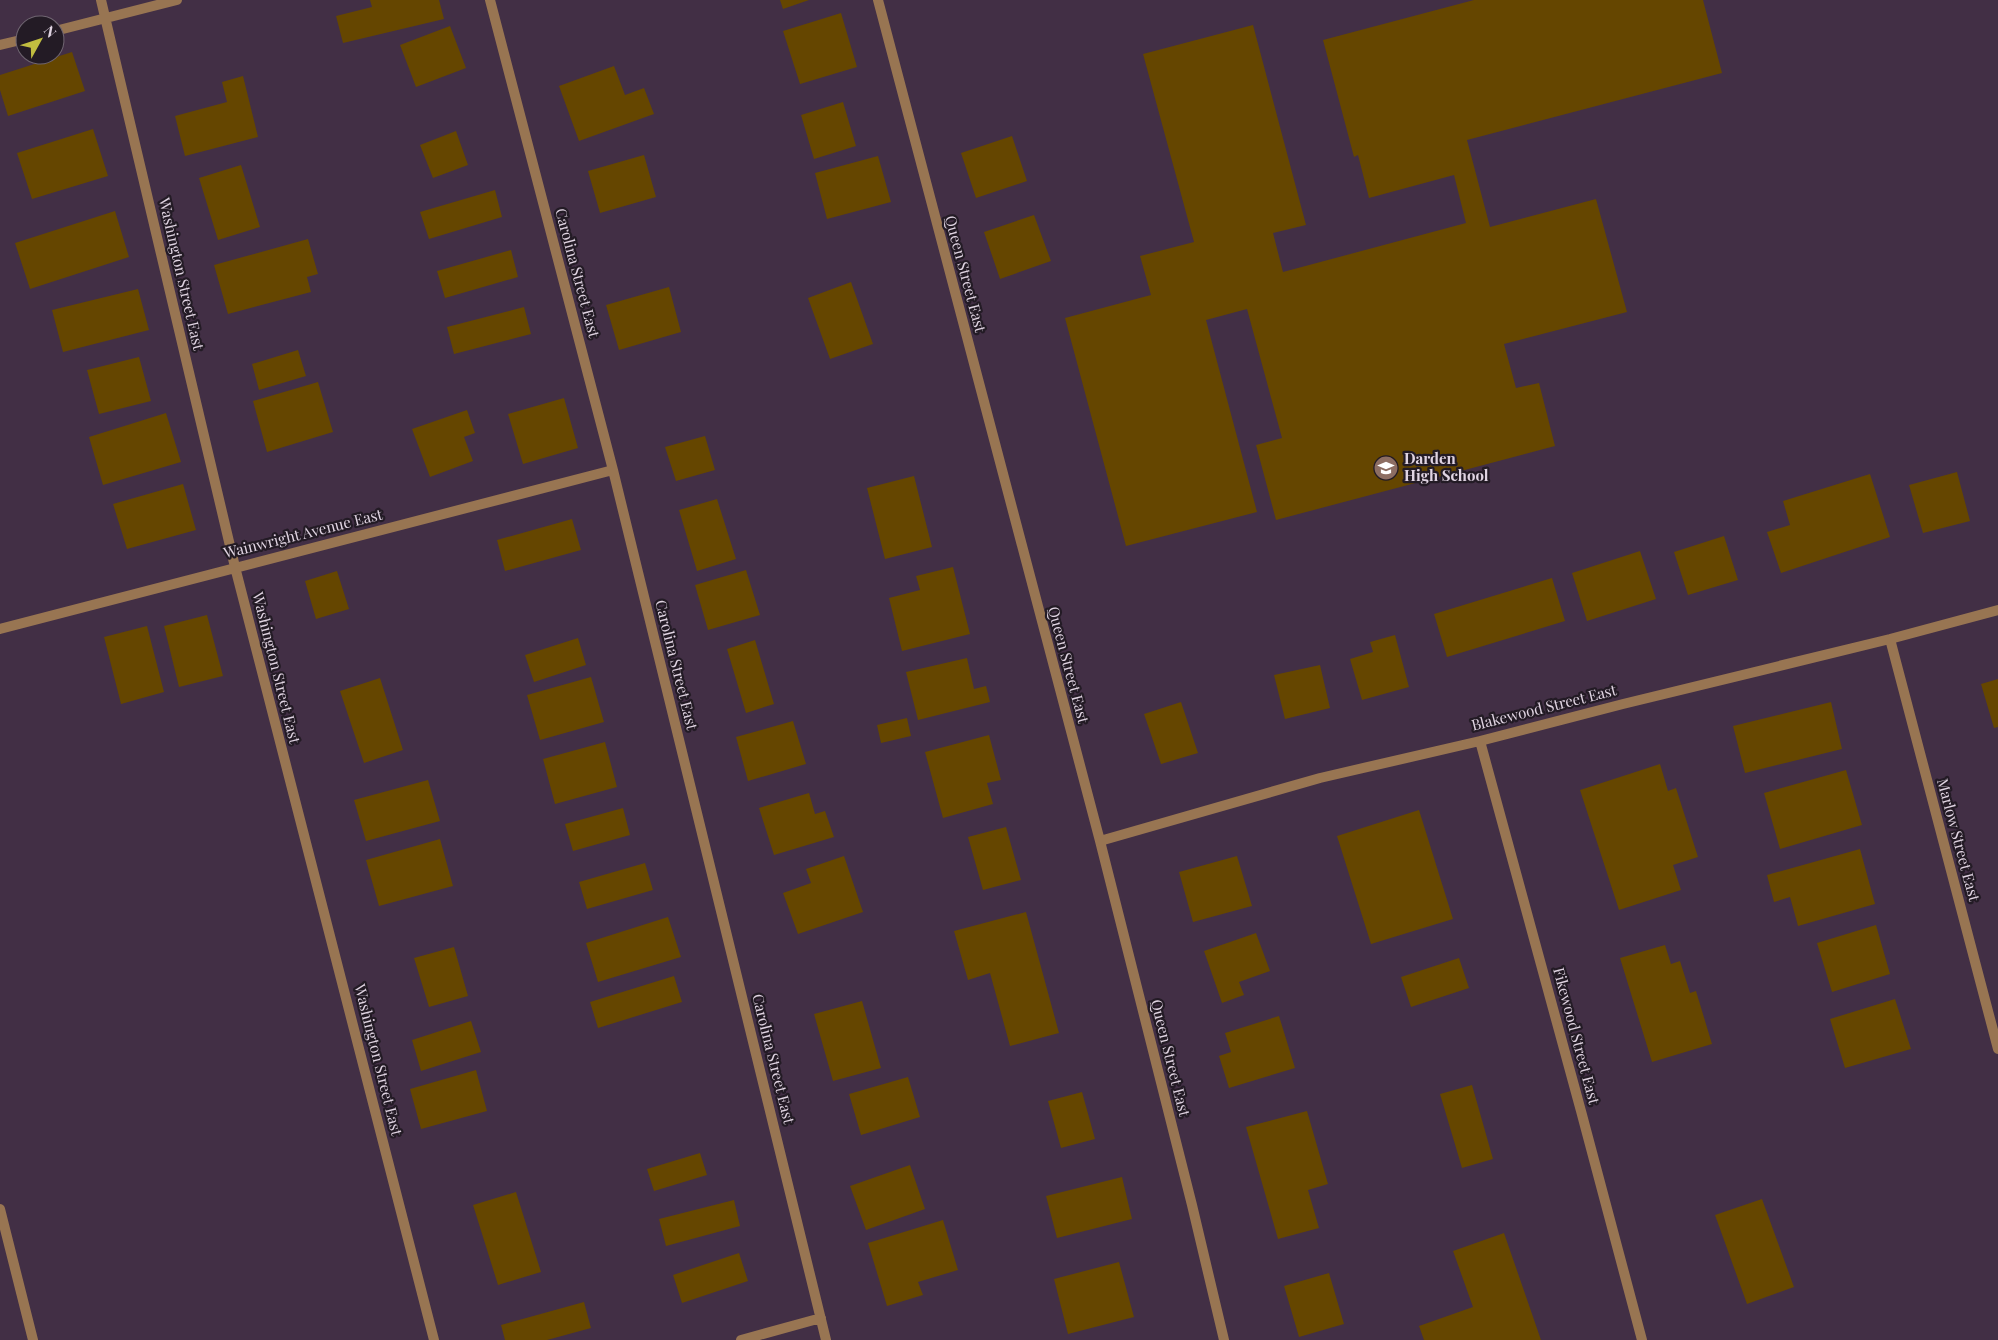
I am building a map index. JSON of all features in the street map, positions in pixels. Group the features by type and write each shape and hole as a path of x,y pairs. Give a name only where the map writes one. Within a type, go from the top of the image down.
{"street":[{"name":"Washington Street East","path":"101,0 235,567 434,1340"},
{"path":"65,28 177,0"},
{"name":"Carolina Street East","path":"490,0 613,470 826,1340"},
{"name":"Queen Street East","path":"878,0 1100,841 1224,1340"},
{"path":"0,45 15,41"},
{"name":"Wainwright Avenue East","path":"0,629 613,470"},
{"name":"Blakewood Street East","path":"1100,841 1320,778 1480,741 1890,639 1998,610"},
{"name":"Marlow Street East","path":"1890,639 1998,1049"},
{"name":"Fikewood Street East","path":"1480,741 1582,1111 1642,1340"},
{"path":"0,1209 32,1340"},
{"path":"741,1340 820,1318"}],"building":[{"path":"370,0 439,0 444,19 343,43 336,16 372,7"},
{"path":"780,0 809,0 783,9"},
{"path":"1474,0 1703,0 1722,73 1467,140 1490,227 1596,199 1627,312 1504,344 1516,388 1539,383 1555,446 1276,520 1256,445 1282,438 1247,309 1206,320 1257,512 1126,546 1065,318 1151,295 1140,256 1194,242 1143,54 1253,25 1306,225 1273,233 1283,272 1466,223 1454,175 1369,198 1358,155 1354,157 1323,40"},
{"path":"841,13 857,67 800,84 783,31"},
{"path":"450,26 466,68 416,87 400,45"},
{"path":"72,52 85,91 8,116 0,90 0,75 31,65 65,65 65,54"},
{"path":"614,66 625,95 644,88 654,114 579,141 559,86"},
{"path":"243,76 258,137 185,156 175,116 227,102 222,82"},
{"path":"843,102 856,146 814,159 801,115"},
{"path":"93,129 108,176 32,199 17,153"},
{"path":"456,131 468,165 433,178 420,145"},
{"path":"1012,136 1027,181 976,198 961,153"},
{"path":"644,155 656,197 600,213 588,171"},
{"path":"878,156 891,202 827,219 815,173"},
{"path":"241,165 260,227 218,240 199,178"},
{"path":"495,190 502,217 429,239 420,212"},
{"path":"115,211 129,257 30,289 15,243"},
{"path":"1034,215 1051,261 1000,279 984,232"},
{"path":"308,239 318,274 307,277 311,292 228,314 214,265"},
{"path":"511,250 518,277 445,298 437,271"},
{"path":"851,282 873,344 830,359 808,298"},
{"path":"669,287 681,332 619,350 606,305"},
{"path":"138,289 149,330 63,352 52,310"},
{"path":"524,307 531,334 454,354 447,327"},
{"path":"298,350 306,376 259,390 252,364"},
{"path":"139,357 151,401 99,414 87,370"},
{"path":"318,382 333,432 267,452 253,401"},
{"path":"564,398 578,448 523,464 508,414"},
{"path":"467,410 475,433 464,437 473,461 430,477 412,429"},
{"path":"166,413 181,462 103,485 89,437"},
{"path":"705,436 715,470 676,481 665,447"},
{"path":"1957,472 1970,521 1923,533 1909,485"},
{"path":"1870,474 1890,537 1781,573 1767,532 1790,525 1783,501"},
{"path":"914,476 932,547 885,559 867,488"},
{"path":"183,484 196,530 127,549 113,504"},
{"path":"717,499 736,559 697,571 679,510"},
{"path":"572,519 581,550 505,571 497,540"},
{"path":"1724,536 1738,580 1688,595 1674,552"},
{"path":"1640,551 1656,599 1587,621 1572,573"},
{"path":"953,567 970,634 902,651 889,598 920,590 916,576"},
{"path":"746,570 760,615 708,630 695,585"},
{"path":"337,571 349,609 316,619 305,581"},
{"path":"1552,578 1565,621 1447,657 1434,614"},
{"path":"207,615 223,676 179,687 164,626"},
{"path":"147,626 164,692 121,704 104,637"},
{"path":"1395,635 1409,687 1362,700 1350,659 1373,652 1370,642"},
{"path":"578,638 586,665 534,682 525,655"},
{"path":"755,640 774,704 746,713 727,649"},
{"path":"967,658 974,689 986,686 990,702 918,720 906,672"},
{"path":"1320,665 1330,708 1285,719 1274,675"},
{"path":"591,677 604,722 540,740 527,695"},
{"path":"380,678 403,750 364,763 340,691"},
{"path":"1998,679 1998,727 1994,728 1981,684"},
{"path":"1181,702 1198,753 1161,764 1144,714"},
{"path":"1831,702 1842,749 1745,773 1733,726"},
{"path":"907,718 911,736 881,743 877,725"},
{"path":"793,721 806,764 748,781 736,737"},
{"path":"989,735 1001,780 987,783 993,804 943,818 925,752"},
{"path":"605,742 617,787 555,804 543,759"},
{"path":"1660,764 1668,791 1676,788 1698,857 1673,865 1681,890 1619,910 1580,790"},
{"path":"1846,770 1862,825 1780,849 1764,793"},
{"path":"428,780 440,821 366,841 354,800"},
{"path":"809,793 815,814 825,811 834,837 774,855 759,808"},
{"path":"623,808 630,835 573,851 565,824"},
{"path":"1419,810 1453,919 1371,944 1337,836"},
{"path":"1006,827 1021,880 983,890 968,837"},
{"path":"440,839 453,886 379,906 366,860"},
{"path":"1860,849 1875,904 1798,926 1790,897 1774,902 1767,875"},
{"path":"844,856 863,912 798,934 783,893 811,883 806,869"},
{"path":"1237,856 1252,906 1193,922 1179,872"},
{"path":"645,863 653,890 587,909 579,882"},
{"path":"1026,912 1059,1033 1010,1046 990,973 968,980 954,931"},
{"path":"668,917 681,957 598,982 586,943"},
{"path":"1876,925 1890,974 1832,992 1817,943"},
{"path":"1256,933 1270,971 1239,982 1244,995 1222,1003 1204,951"},
{"path":"1665,945 1671,964 1680,961 1690,993 1696,991 1712,1044 1652,1062 1620,958"},
{"path":"454,947 468,996 429,1007 414,958"},
{"path":"1459,958 1469,988 1411,1007 1401,977"},
{"path":"674,976 682,1002 598,1028 590,1002"},
{"path":"1895,999 1911,1049 1845,1068 1830,1019"},
{"path":"862,1001 881,1068 833,1081 814,1014"},
{"path":"1279,1016 1295,1068 1229,1088 1219,1056 1231,1052 1225,1033"},
{"path":"471,1021 481,1052 421,1071 412,1040"},
{"path":"476,1070 487,1111 421,1129 410,1089"},
{"path":"908,1077 920,1117 861,1135 849,1094"},
{"path":"1472,1085 1493,1159 1462,1168 1440,1094"},
{"path":"1082,1092 1095,1139 1061,1148 1048,1101"},
{"path":"1307,1111 1328,1184 1308,1190 1319,1228 1278,1239 1246,1127"},
{"path":"700,1153 707,1175 654,1191 647,1169"},
{"path":"910,1165 925,1209 866,1230 850,1186"},
{"path":"1122,1177 1132,1219 1057,1238 1046,1196"},
{"path":"516,1192 541,1272 498,1285 473,1205"},
{"path":"1762,1199 1794,1287 1747,1304 1715,1215"},
{"path":"734,1200 740,1226 666,1246 659,1219"},
{"path":"943,1220 958,1270 918,1282 923,1295 887,1306 868,1243"},
{"path":"1504,1233 1541,1340 1424,1340 1419,1326 1473,1307 1453,1251"},
{"path":"739,1253 748,1281 682,1303 673,1275"},
{"path":"1119,1262 1134,1317 1068,1334 1054,1279"},
{"path":"1329,1273 1344,1324 1299,1337 1284,1286"},
{"path":"584,1302 591,1328 547,1340 505,1340 501,1325"}],"place":[{"name":"Darden High School","path":"1386,468"}]}
